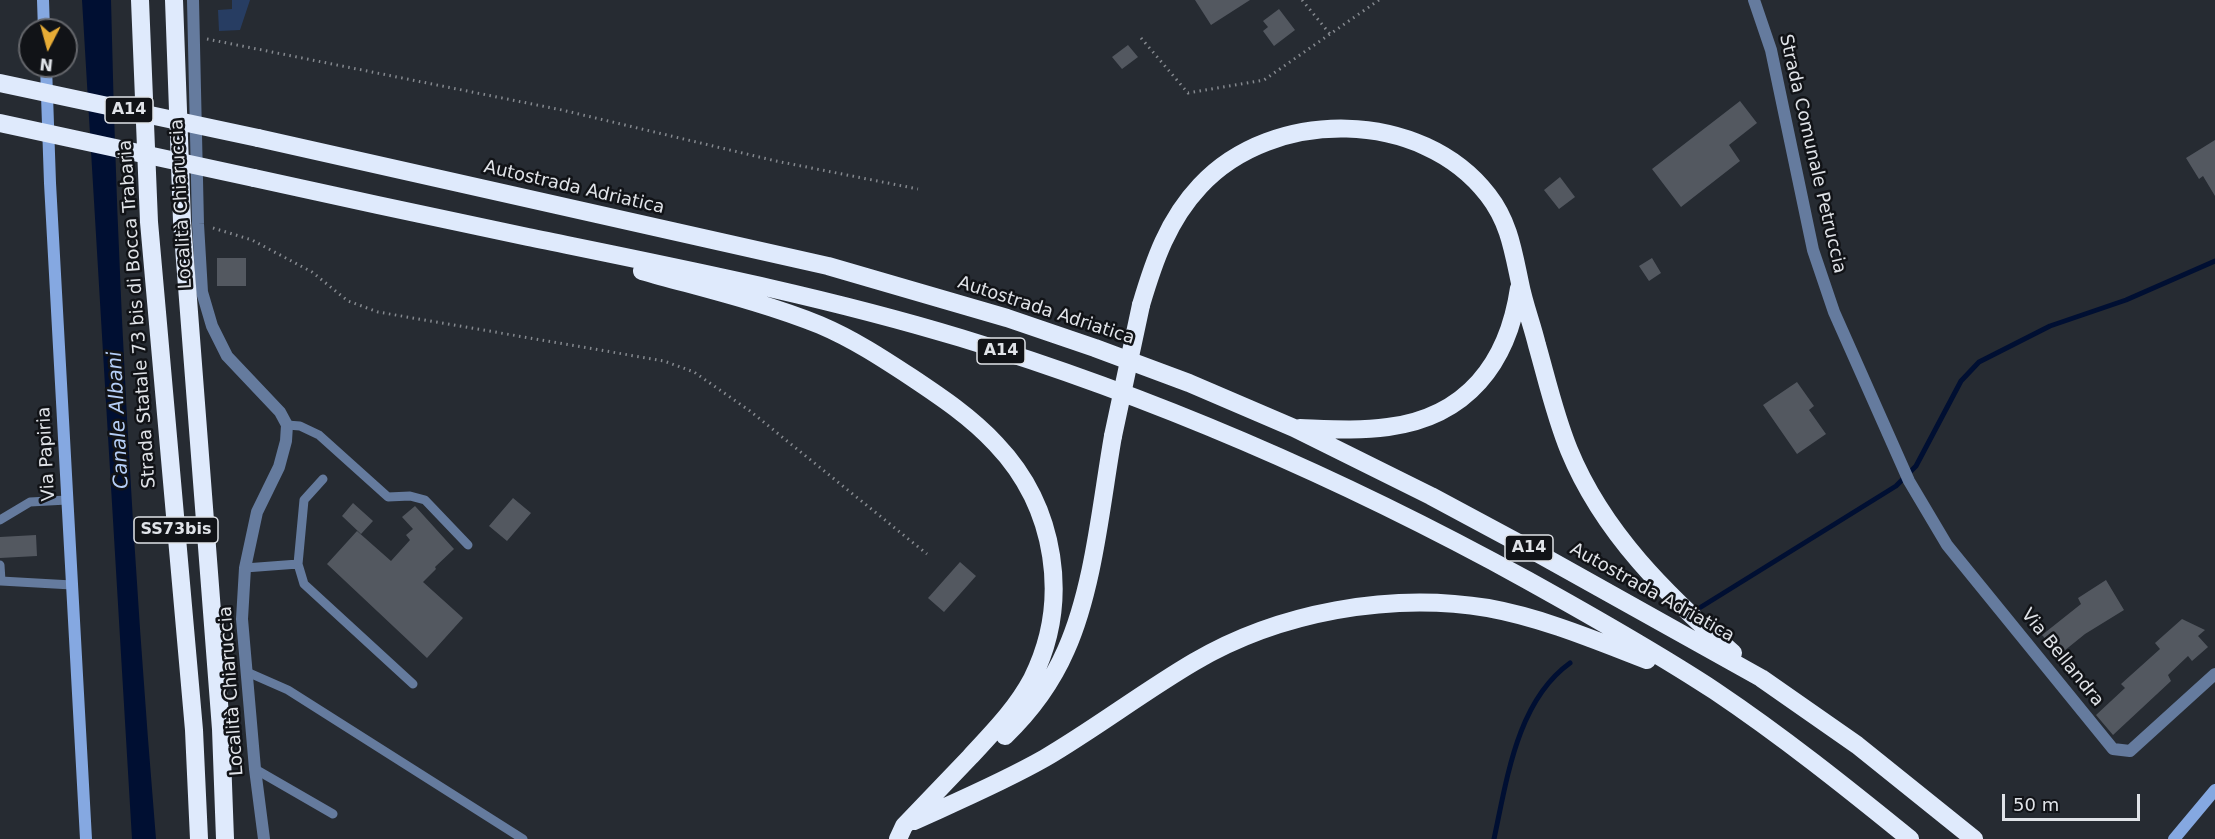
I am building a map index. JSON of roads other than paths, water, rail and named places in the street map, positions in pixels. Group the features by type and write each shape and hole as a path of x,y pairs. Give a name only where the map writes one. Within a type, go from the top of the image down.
{"highway":[{"name":"Strada Statale 73 bis di Bocca Trabaria","path":"140,0 148,222 194,730 199,839"},
{"name":"SS73bis","path":"174,0 182,221 221,729 225,839"},
{"name":"Autostrada Adriatica","path":"0,82 828,267 923,292 1095,348 1189,383 1294,428 1486,525 1761,678 1866,751 1974,839"},
{"name":"A14","path":"0,123 523,236 712,274 843,305 958,337 1106,386 1235,438 1399,513 1553,595 1694,677 1806,756 1910,839"},
{"name":"A14","path":"901,832 1009,732 1032,706 1058,666 1071,638 1085,590 1113,436 1142,305 1154,261 1167,231 1181,208 1208,177 1235,157 1265,143 1299,133 1323,130 1371,130 1406,138 1437,152 1461,168 1483,188 1505,222 1513,245 1520,283 1563,435 1580,475 1603,515 1635,557 1662,587 1761,678"},
{"name":"A14","path":"523,236 767,307 849,339 879,356 969,418 997,445 1023,480 1037,504 1046,532 1055,576 1054,603 1044,651 1030,682 1010,714 901,832"},
{"name":"A14","path":"1294,428 1389,427 1426,417 1455,403 1477,385 1498,357 1512,322 1520,283"},
{"name":"A14","path":"886,839 1043,759 1209,654 1272,627 1324,614 1376,606 1419,603 1488,608 1559,627 1694,677"},
{"path":"221,729 237,839"}],"street":[{"path":"43,0 44,18"},
{"name":"Località Chiaruccia","path":"192,0 202,292 212,326 227,356 273,404 287,425 286,441 279,467 257,512 245,568 242,619 255,769 264,839"},
{"name":"Strada Comunale Petruccia","path":"1754,0 1771,50 1813,250 1834,312 1909,481"},
{"name":"Via Papiria","path":"47,78 86,839"},
{"name":"Via Bellandra","path":"1909,481 1947,545 2113,748 2130,751 2215,674"},
{"path":"2174,839 2215,789"}],"lane":[{"path":"287,425 300,426 319,435 388,497 410,496 425,500 468,545"},
{"path":"323,479 304,500 298,564 304,584 413,684"},
{"path":"0,520 30,502 67,501"},
{"path":"245,568 298,564"},
{"path":"0,565 1,581 72,585"},
{"path":"247,672 288,690 523,839"},
{"path":"255,769 333,814"}],"water":[{"name":"Canale Albani","path":"82,0 111,0 117,210 127,420 156,839 132,839"}],"waterway":[{"path":"1701,607 1896,486 1916,466 1961,381 1979,362 2050,326 2126,300 2215,261"},
{"path":"1494,839 1510,767 1526,720 1552,679 1570,663"}]}
